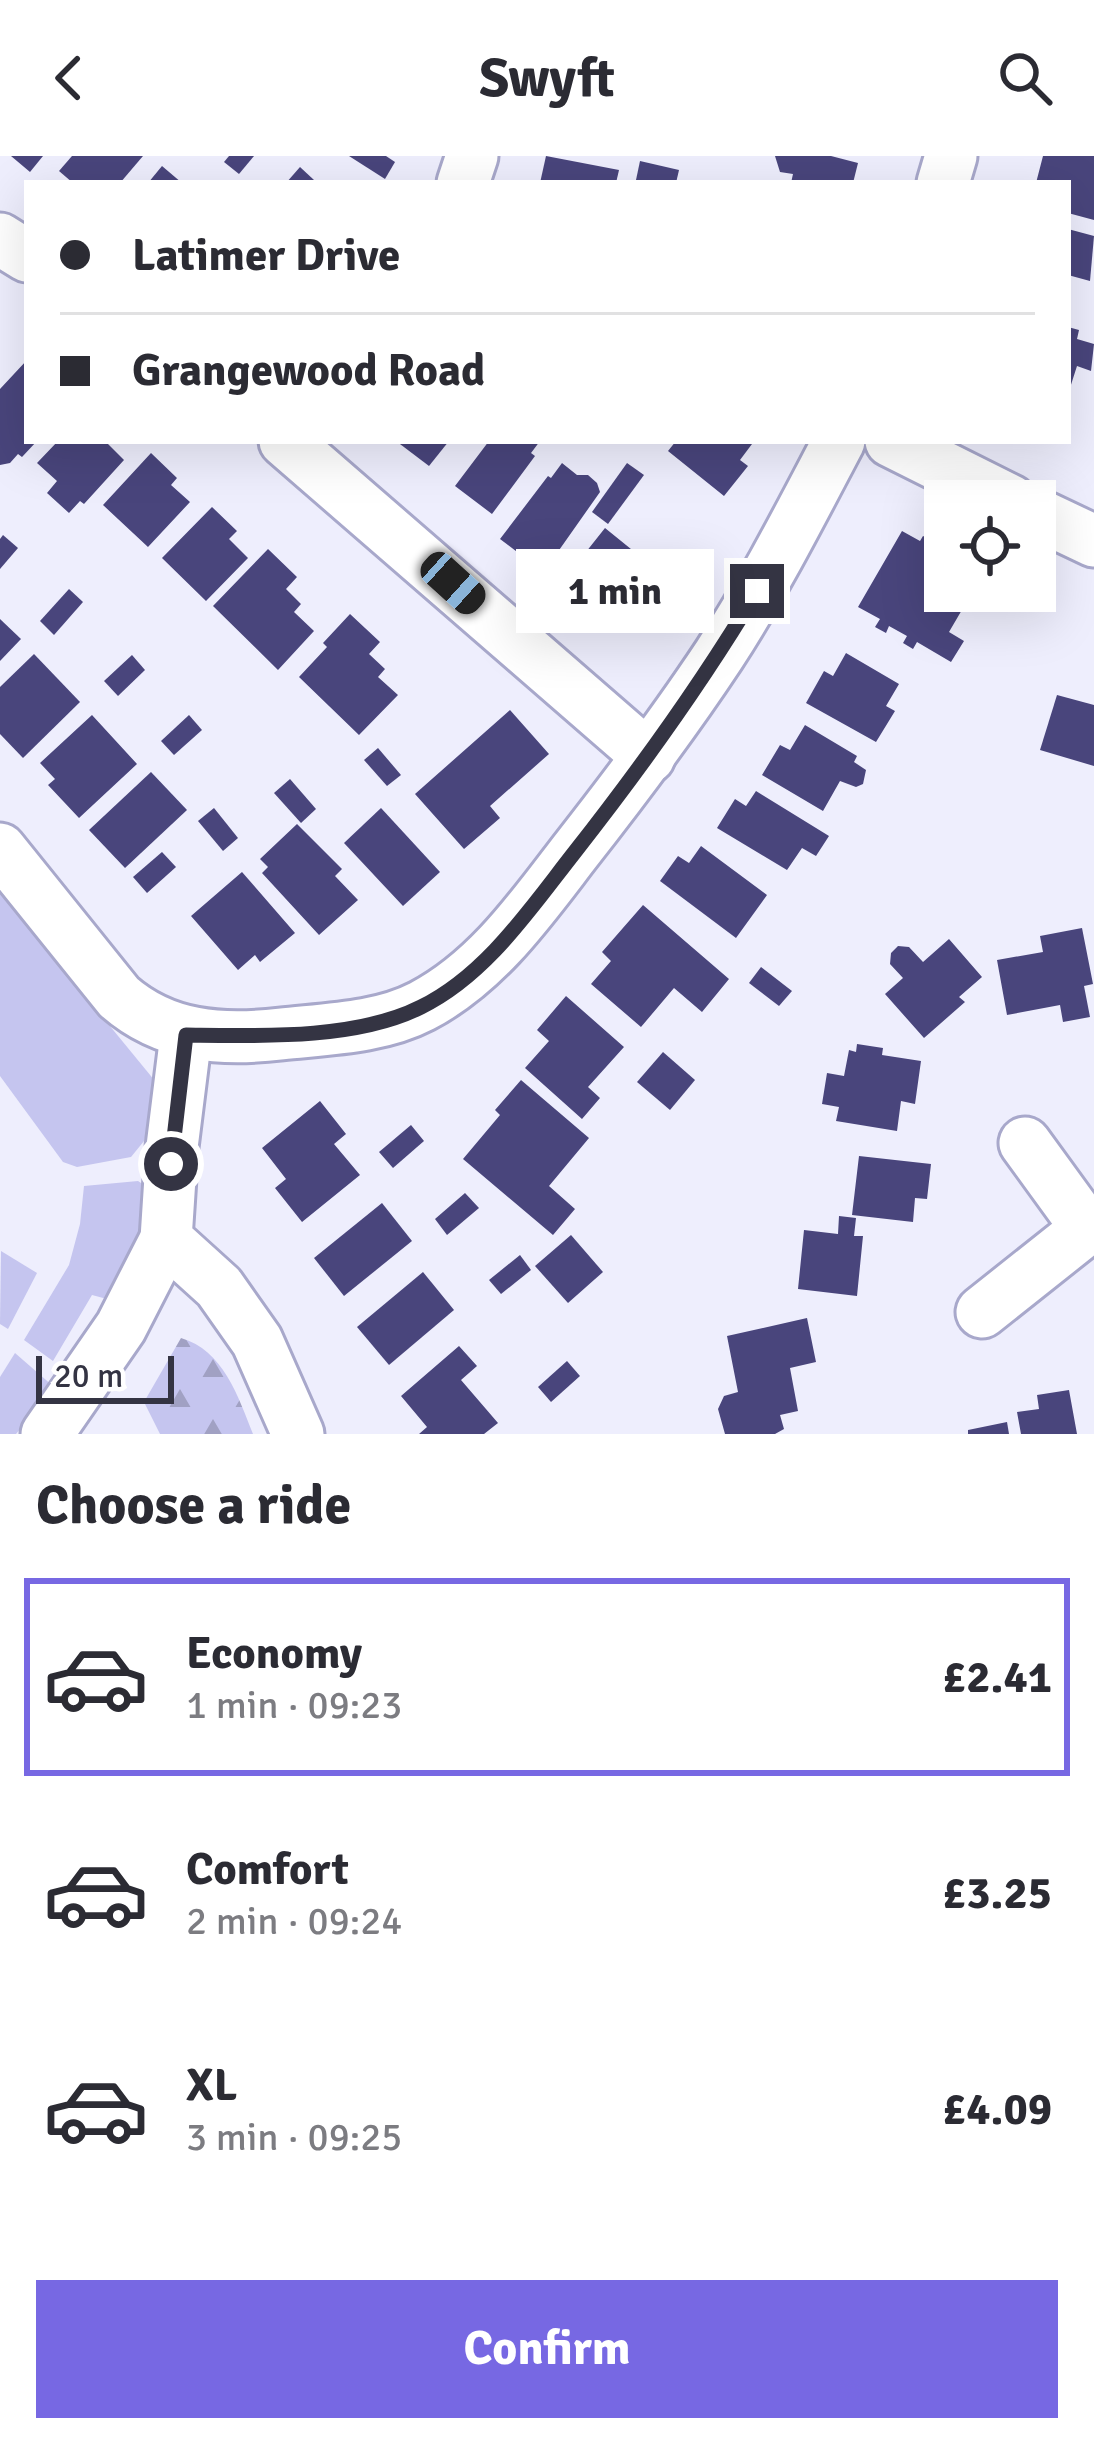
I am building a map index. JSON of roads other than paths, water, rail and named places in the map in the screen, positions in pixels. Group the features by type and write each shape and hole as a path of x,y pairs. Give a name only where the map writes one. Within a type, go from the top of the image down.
{"street":[{"path":"288,444 649,757"},
{"path":"0,849 119,997 141,1016 186,1035 268,1036 382,1021 419,1008 476,970 536,902 649,757 733,632 837,444"},
{"path":"897,444 969,480"},
{"path":"1056,523 1094,542"},
{"path":"47,1434 122,1327 166,1239 186,1035"},
{"path":"982,1312 1090,1226 1025,1143"},
{"path":"166,1239 219,1287 257,1341 298,1434"}]}
